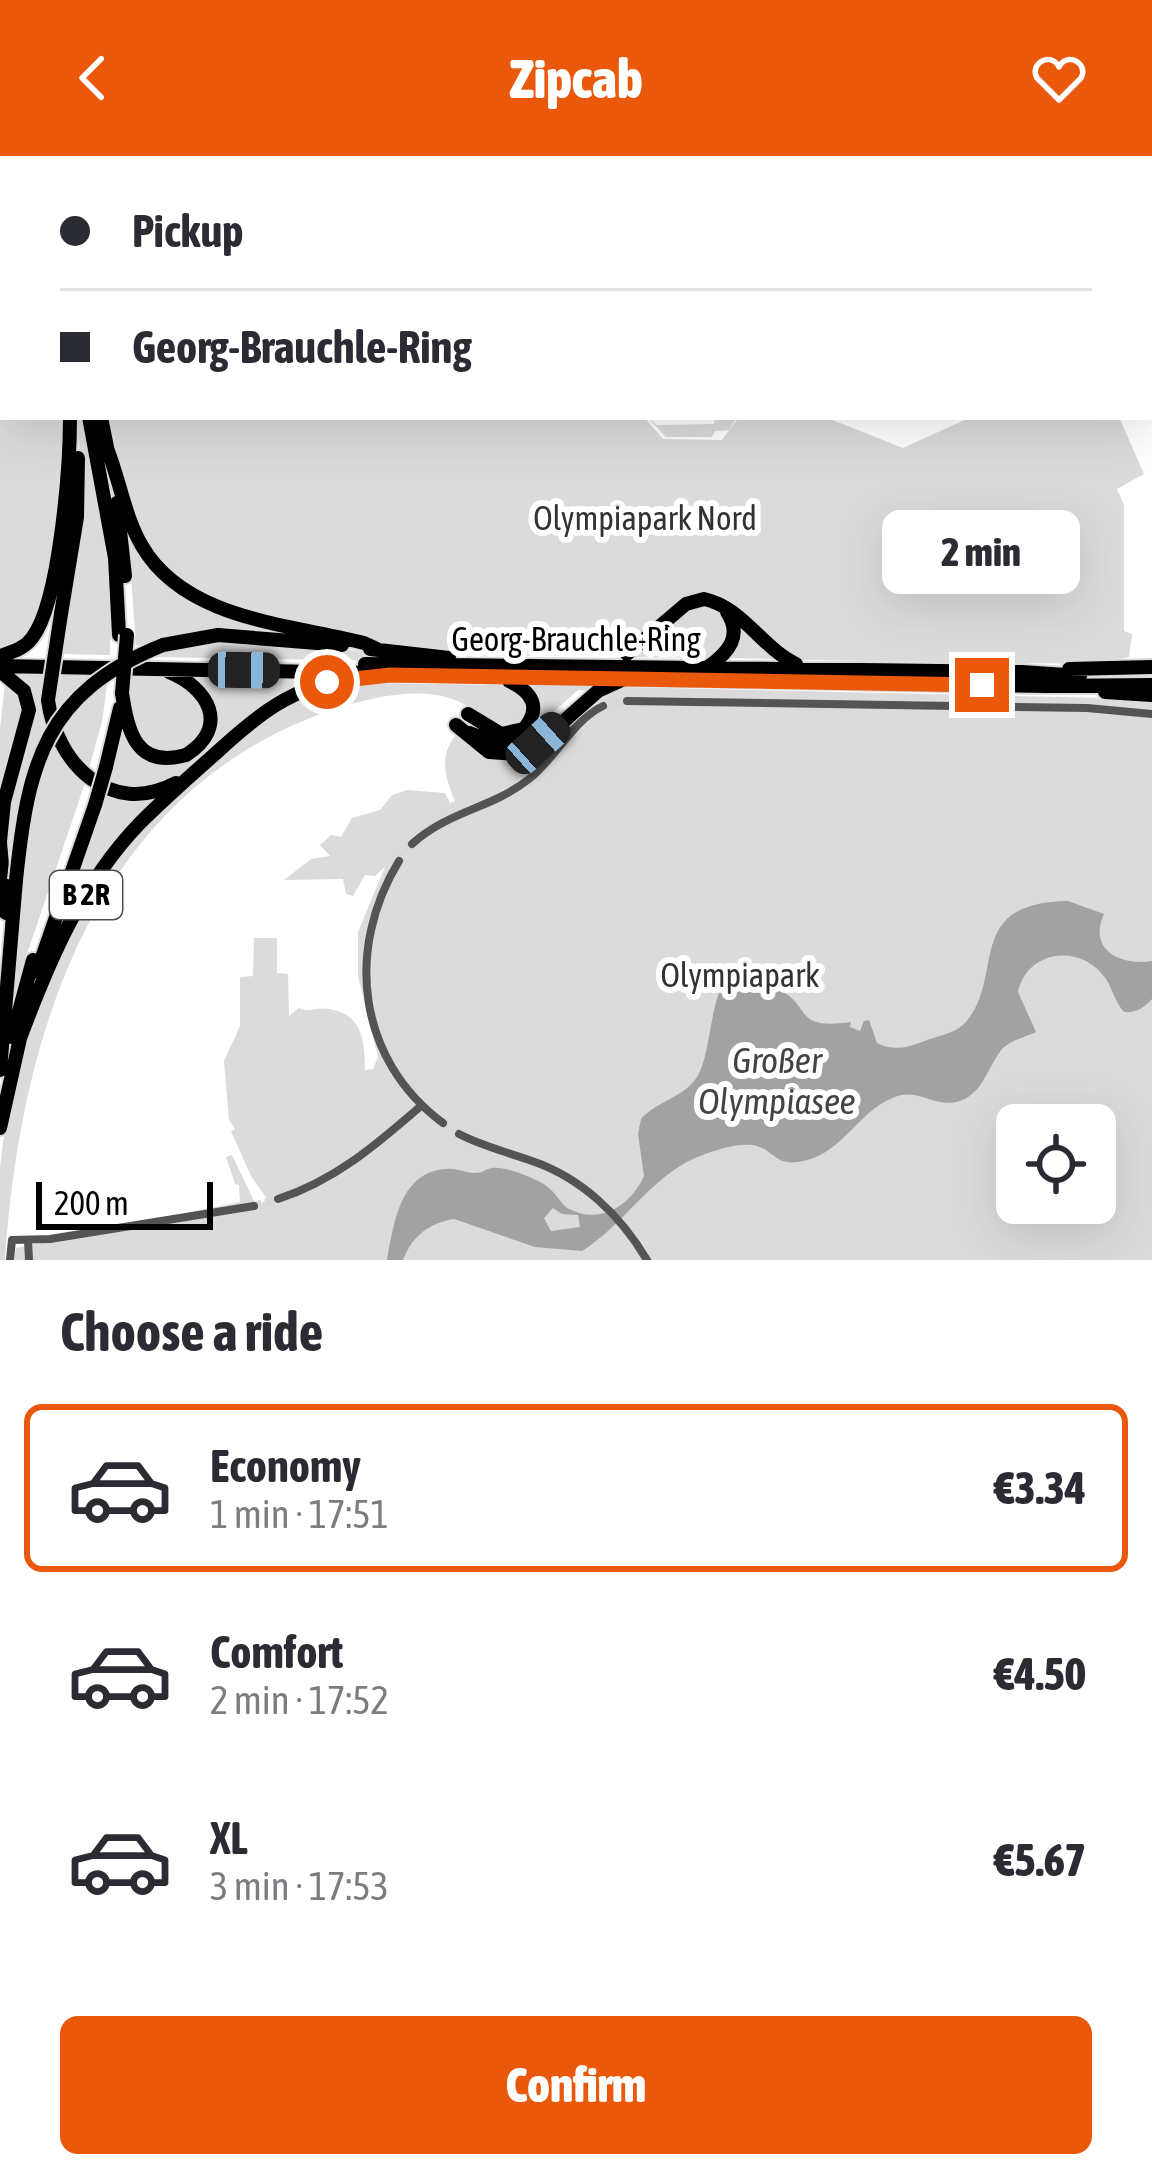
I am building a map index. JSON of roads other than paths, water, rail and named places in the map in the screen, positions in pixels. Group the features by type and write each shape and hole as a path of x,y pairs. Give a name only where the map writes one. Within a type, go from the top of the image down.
{"highway":[{"path":"73,420 76,517 48,700 57,740 67,758 98,784 121,793 150,793 191,776"},
{"path":"9,955 0,842 4,802 29,710 19,683 0,663 27,645 41,621 63,522 73,420"},
{"path":"90,420 115,558 123,635"},
{"path":"19,1041 103,766 118,692 124,557 102,420"},
{"path":"108,451 137,538 174,583 220,607 376,650"},
{"path":"627,654 686,604 704,599 725,608 783,658 806,668"},
{"path":"708,667 733,642 733,620 725,608"},
{"name":"B 2R","path":"0,1070 16,880 32,775 49,737 76,699 123,664 163,645 218,635 376,650 494,670"},
{"name":"Georg-Brauchle-Ring","path":"0,663 390,675 494,670 624,679 1152,681"},
{"name":"Georg-Brauchle-Ring","path":"0,663 494,670 806,668 1046,679"},
{"path":"1046,679 1152,667"},
{"path":"118,692 139,747 169,759 192,752 209,726 206,698 194,684 161,669"},
{"path":"463,724 512,735 528,725 533,712 531,696 494,670"},
{"name":"B 2R","path":"0,1129 19,1041 56,948 97,878 139,825 244,727 283,699 327,682 390,675"},
{"path":"463,724 489,752 518,754 538,743 598,691 624,679"},
{"path":"1046,679 1152,694"},
{"path":"463,724 507,746 528,740 587,690"},
{"path":"0,1087 29,972 91,803"}],"street":[{"path":"627,701 1087,708 1152,714"},
{"path":"412,844 437,823 501,797 531,778 579,723 603,706"},
{"path":"399,861 375,904 366,945 365,981 374,1026 389,1060 422,1105 443,1123"},
{"path":"278,1199 353,1163 422,1105"},
{"path":"459,1134 552,1169 605,1206 647,1260"},
{"path":"10,1260 12,1240 254,1206"},
{"path":"28,1240 29,1260"}],"water":[{"name":"Großer Olympiasee","path":"1068,901 1104,914 1100,926 1103,946 1118,958 1152,961 1152,999 1140,1009 1124,1012 1096,967 1070,956 1043,959 1023,978 1018,992 1036,1032 1003,1048 977,1089 965,1099 946,1103 913,1095 895,1097 870,1112 826,1152 798,1162 785,1162 750,1145 702,1155 664,1177 582,1251 535,1247 454,1219 422,1232 403,1260 387,1260 402,1201 431,1172 508,1170 543,1183 566,1207 592,1215 623,1204 644,1176 638,1134 641,1119 695,1080 720,990 729,976 742,969 764,972 812,1020 851,1022 850,1027 860,1031 869,1020 877,1043 911,1046 964,1024 976,1006 999,929 1013,914 1035,905","holes":["553,1208 578,1215 580,1227 551,1231 544,1218"]}],"tunnel":[{"path":"587,690 605,673"},
{"path":"603,706 627,701"},
{"path":"399,861 412,844"},
{"path":"254,1206 278,1199"}],"park label":[{"name":"Olympiapark Nord","path":"645,518"},
{"name":"Olympiapark","path":"740,975"}]}
